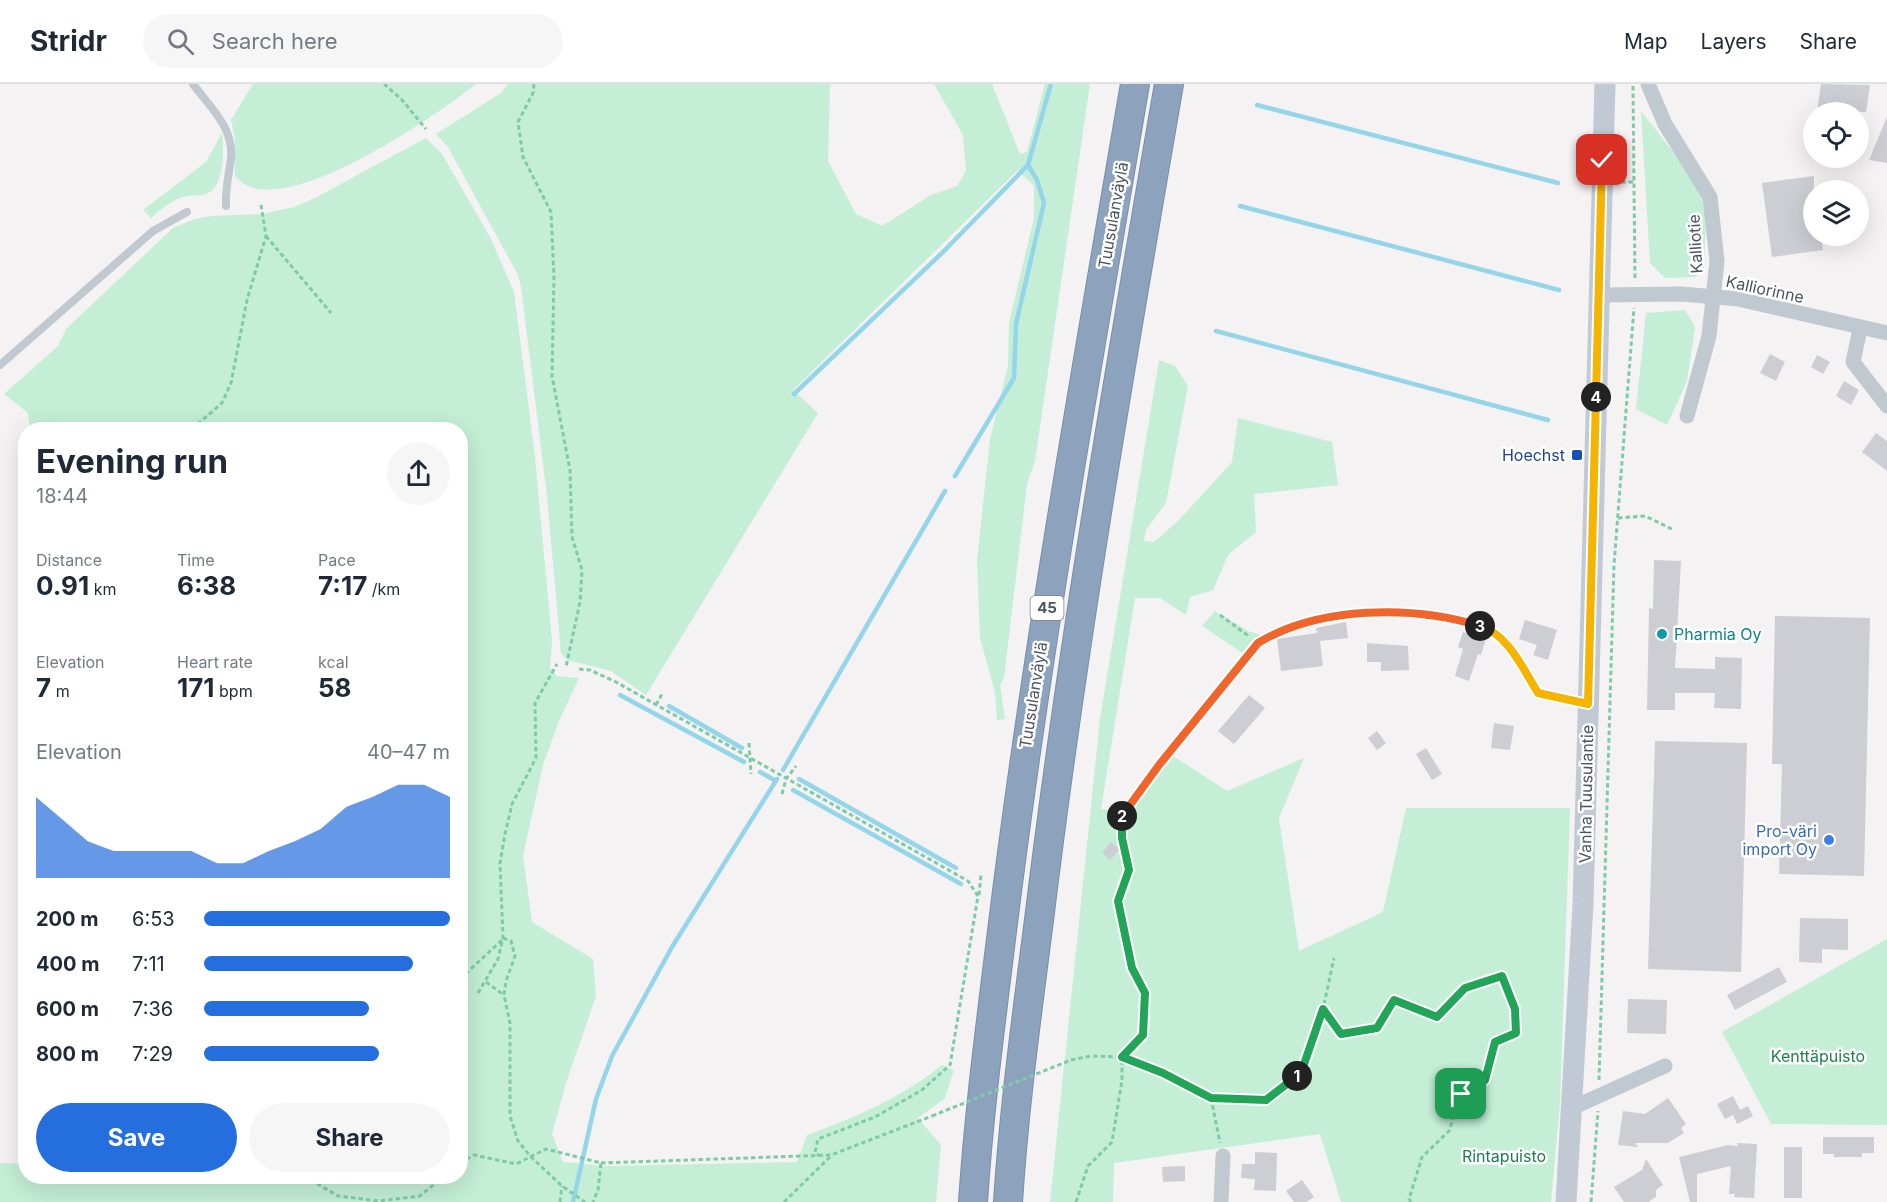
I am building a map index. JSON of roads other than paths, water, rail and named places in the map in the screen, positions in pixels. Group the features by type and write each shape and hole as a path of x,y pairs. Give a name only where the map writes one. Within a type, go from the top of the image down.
{"highway":[{"path":"1118,186 1120,84"},
{"name":"Tuusulanväylä","path":"973,1202 978,1135 1025,749 1072,449 1135,84"},
{"name":"Tuusulanväylä","path":"1008,1202 1013,1130 1059,756 1101,479 1169,84"}],"main road":[{"name":"Vanha Tuusulantie","path":"1566,1202 1583,904 1605,84"}],"street":[{"name":"Kalliotie","path":"1648,84 1665,123 1710,197 1717,261 1709,336 1687,416"},
{"name":"Kalliorinne","path":"1598,295 1713,296 1738,299 1860,329 1887,333"},
{"path":"1860,329 1853,362 1887,406"},
{"path":"1572,1108 1665,1066"},
{"path":"1221,1202 1223,1156"}],"lane":[{"path":"193,84 229,132 231,156 225,186 226,206"},
{"path":"0,365 153,231 187,212"},
{"path":"1122,814 1258,643 1283,632 1372,611 1462,620 1490,629 1509,647 1538,693 1588,704"}],"waterway":[{"path":"955,476 1014,378 1016,324 1044,203 1037,180 1028,165 1051,84"},
{"path":"1257,105 1558,183"},
{"path":"794,394 943,252 1028,165"},
{"path":"1240,206 1559,290"},
{"path":"1216,331 1548,420"},
{"path":"783,770 945,491"},
{"path":"620,695 744,762"},
{"path":"669,706 742,748"},
{"path":"760,772 776,781"},
{"path":"573,1202 596,1099 612,1056 672,947 777,779"},
{"path":"799,779 956,868"},
{"path":"793,790 961,884"}],"place":[{"name":"Hoechst","path":"1577,455"},
{"name":"Pharmia Oy","path":"1662,634"},
{"name":"Pro-väri import Oy","path":"1829,840"}],"park label":[{"name":"Kenttäpuisto","path":"1818,1056"},
{"name":"Rintapuisto","path":"1504,1156"}]}
